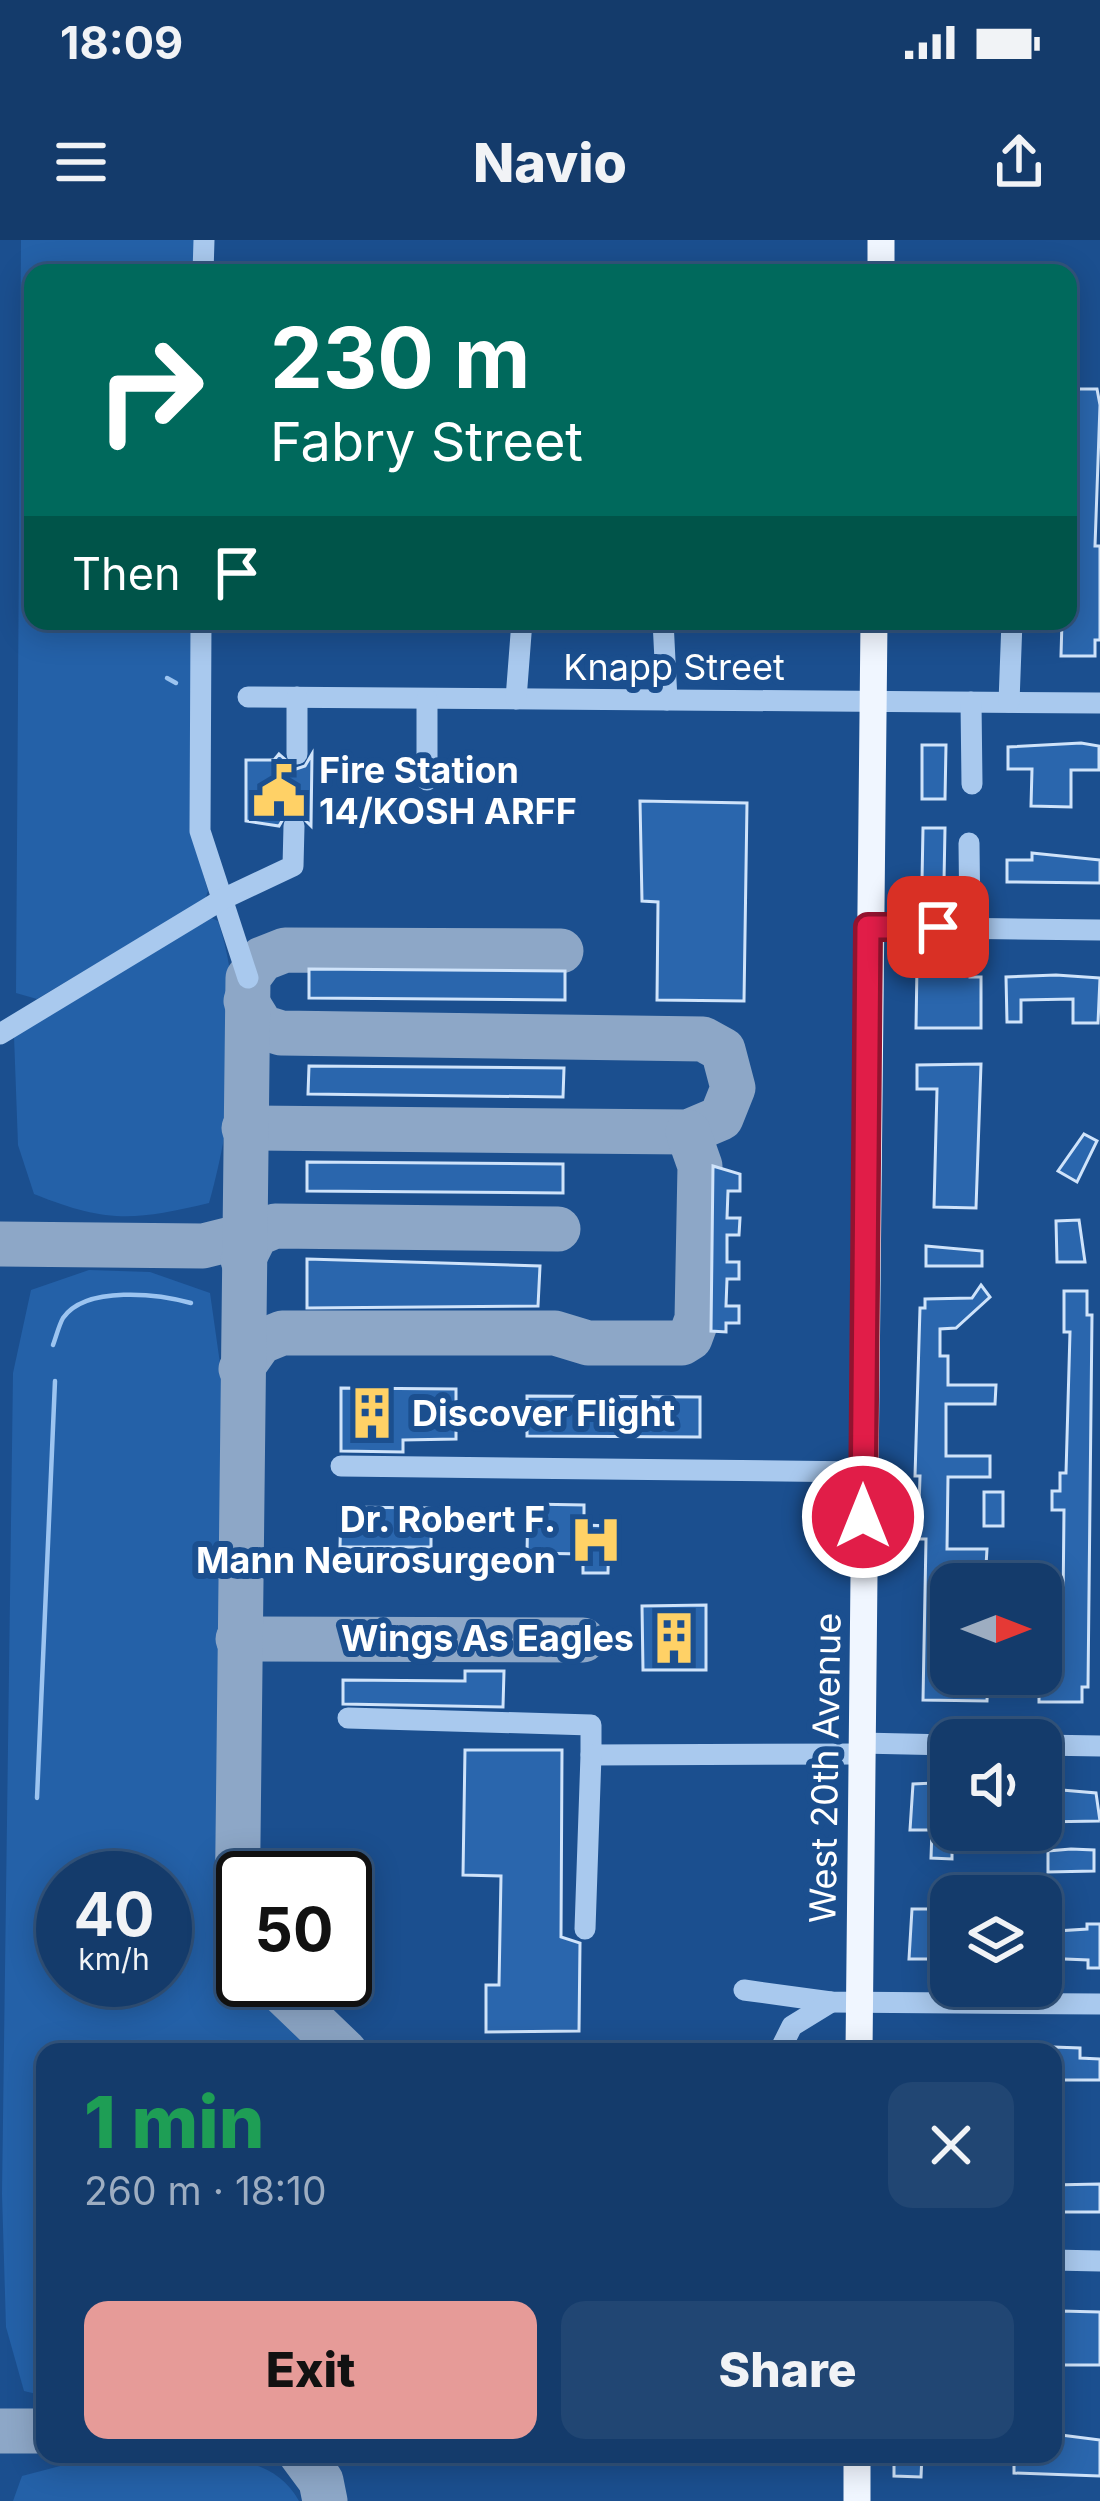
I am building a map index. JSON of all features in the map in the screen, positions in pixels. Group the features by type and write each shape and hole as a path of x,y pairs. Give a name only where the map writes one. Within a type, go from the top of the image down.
{"main road":[{"name":"West 20th Avenue","path":"857,2043 845,2001 861,1749 874,630"},
{"path":"857,2463 857,2501"}],"street":[{"path":"201,630 200,831 248,978"},
{"path":"516,699 521,630"},
{"path":"663,630 667,700"},
{"path":"1009,702 1012,630"},
{"name":"Knapp Street","path":"248,697 1100,703"},
{"path":"297,754 298,697"},
{"path":"427,698 427,780"},
{"path":"970,702 972,784"},
{"path":"0,1034 223,899 293,866 294,826"},
{"path":"969,843 970,927"},
{"path":"868,927 1100,930"},
{"path":"341,1466 863,1472"},
{"path":"348,1718 591,1725 585,1929"},
{"path":"1062,1745 1100,1746"},
{"path":"591,1755 930,1746"},
{"path":"745,1990 845,2001 1100,2004"},
{"path":"784,2043 792,2026 845,2001"},
{"path":"1062,2260 1100,2261"}],"shaded area":[{"path":"21,240 197,240 197,264 24,264 24,630 193,630 191,832 208,891 205,899 37,999 16,993"},
{"path":"209,917 218,921 227,954 234,1025 225,1135 209,1203 120,1216 81,1210 34,1194 18,1145 14,1036"},
{"path":"89,1270 150,1272 210,1293 229,1427 225,1851 216,1851 216,2007 281,2007 317,2043 36,2043 36,2394 24,2391 6,2327 2,2194 13,1373 31,1290"},
{"path":"72,2463 250,2463 285,2483 299,2501 13,2501 22,2476"}],"building":[{"path":"1077,389 1097,389 1095,546 1100,546 1100,640 1095,640 1095,656 1061,656 1062,630 1077,630"},
{"path":"922,745 946,745 945,799 922,799"},
{"path":"1099,746 1099,770 1071,770 1071,807 1031,806 1032,769 1008,769 1008,747"},
{"name":"Fire Station 14/KOSH ARFF","path":"279,754 296,769 305,766 312,754 311,826 296,811 286,814 279,826 246,821 246,760 274,760"},
{"path":"640,801 747,803 744,1001 657,1000 658,902 642,901"},
{"path":"923,828 945,828 944,881 922,881"},
{"path":"1032,853 1100,860 1100,883 1007,882 1007,860 1032,860"},
{"path":"917,966 970,967 970,977 981,977 981,1028 916,1028"},
{"path":"309,969 565,971 565,1000 309,998"},
{"path":"1006,977 1100,978 1098,1023 1073,1023 1073,999 1021,1000 1021,1022 1007,1022"},
{"path":"981,1064 976,1208 934,1207 937,1089 917,1089 917,1065"},
{"path":"309,1066 564,1068 563,1097 308,1094"},
{"path":"1084,1134 1097,1141 1077,1182 1058,1171"},
{"path":"307,1162 563,1164 563,1193 307,1191"},
{"path":"713,1166 740,1174 740,1191 728,1191 727,1218 740,1218 739,1235 727,1235 727,1262 739,1262 739,1279 727,1279 726,1306 739,1306 739,1323 726,1323 726,1332 711,1331"},
{"path":"1079,1220 1085,1262 1057,1262 1056,1221"},
{"path":"926,1246 982,1251 982,1266 926,1266"},
{"path":"307,1259 540,1266 538,1306 307,1308"},
{"path":"981,1285 990,1297 956,1328 940,1329 940,1356 948,1356 948,1385 996,1385 995,1404 946,1404 946,1456 990,1456 990,1477 948,1477 947,1549 987,1549 986,1563 930,1563 930,1695 987,1695 987,1701 923,1700 926,1539 918,1539 920,1476 915,1476 920,1308 925,1308 925,1299 972,1298"},
{"path":"1064,1291 1087,1291 1087,1315 1092,1315 1088,1687 1082,1687 1082,1702 1039,1702 1039,1695 1062,1695 1064,1510 1052,1510 1052,1491 1060,1491 1060,1473 1066,1473 1070,1332 1064,1332"},
{"path":"341,1388 456,1389 456,1439 403,1440 403,1452 341,1451"},
{"path":"527,1396 700,1397 700,1437 527,1436"},
{"path":"984,1492 1003,1492 1003,1526 984,1526"},
{"path":"528,1504 584,1505 584,1525 609,1526 608,1573 583,1573 583,1554 527,1553"},
{"path":"341,1507 431,1508 431,1547 340,1547"},
{"name":"Wings As Eagles","path":"706,1605 706,1670 643,1670 642,1606"},
{"path":"465,1671 504,1671 503,1707 343,1704 343,1680 465,1681"},
{"path":"465,1750 562,1750 561,1937 580,1943 579,2031 486,2032 486,1985 499,1985 501,1876 463,1875"},
{"path":"930,1783 930,1830 910,1830 913,1784"},
{"path":"1062,1790 1096,1793 1100,1821 1062,1822"},
{"path":"1094,1850 1094,1871 1048,1872 1048,1851"},
{"path":"931,1851 952,1851 952,1859 931,1858"},
{"path":"912,1909 930,1909 930,1959 909,1959"},
{"path":"1087,1924 1100,1924 1100,1968 1088,1968 1088,1960 1062,1959 1062,1931 1087,1929"},
{"path":"1062,2047 1080,2048 1080,2058 1100,2059 1100,2080 1062,2080"},
{"path":"1100,2184 1100,2212 1062,2212 1062,2185"},
{"path":"1062,2311 1100,2312 1100,2365 1062,2365"},
{"path":"1062,2435 1100,2440 1100,2476 1014,2473 1014,2463 1062,2463"},
{"path":"894,2463 922,2463 921,2477 894,2476"}],"waterway":[{"path":"167,678 176,683"},
{"path":"53,1345 63,1318 88,1300 143,1295 191,1303"},
{"path":"37,1798 55,1381"}],"taxiway":[{"path":"238,1851 248,978 262,959 285,950 561,951"},
{"path":"244,1128 688,1132 721,1118 733,1088 723,1050 703,1039 281,1033 262,1027 246,1001"},
{"path":"241,1369 260,1342 282,1333 555,1333 588,1343 682,1343 690,1338 697,1319 700,1166 688,1132"},
{"path":"243,1260 256,1234 275,1226 558,1229"},
{"path":"0,1244 203,1246 243,1236"},
{"path":"238,1639 583,1640"},
{"path":"298,2007 336,2043"},
{"path":"0,2431 36,2431"},
{"path":"308,2463 321,2481 325,2501"}],"place":[{"name":"Fire Station 14/KOSH ARFF","path":"279,791"},
{"name":"Discover Flight","path":"372,1413"},
{"name":"Dr. Robert F. Mann Neurosurgeon","path":"596,1540"},
{"name":"Wings As Eagles","path":"674,1638"}],"route":[{"path":"863,1517 868,927 938,927"}]}
